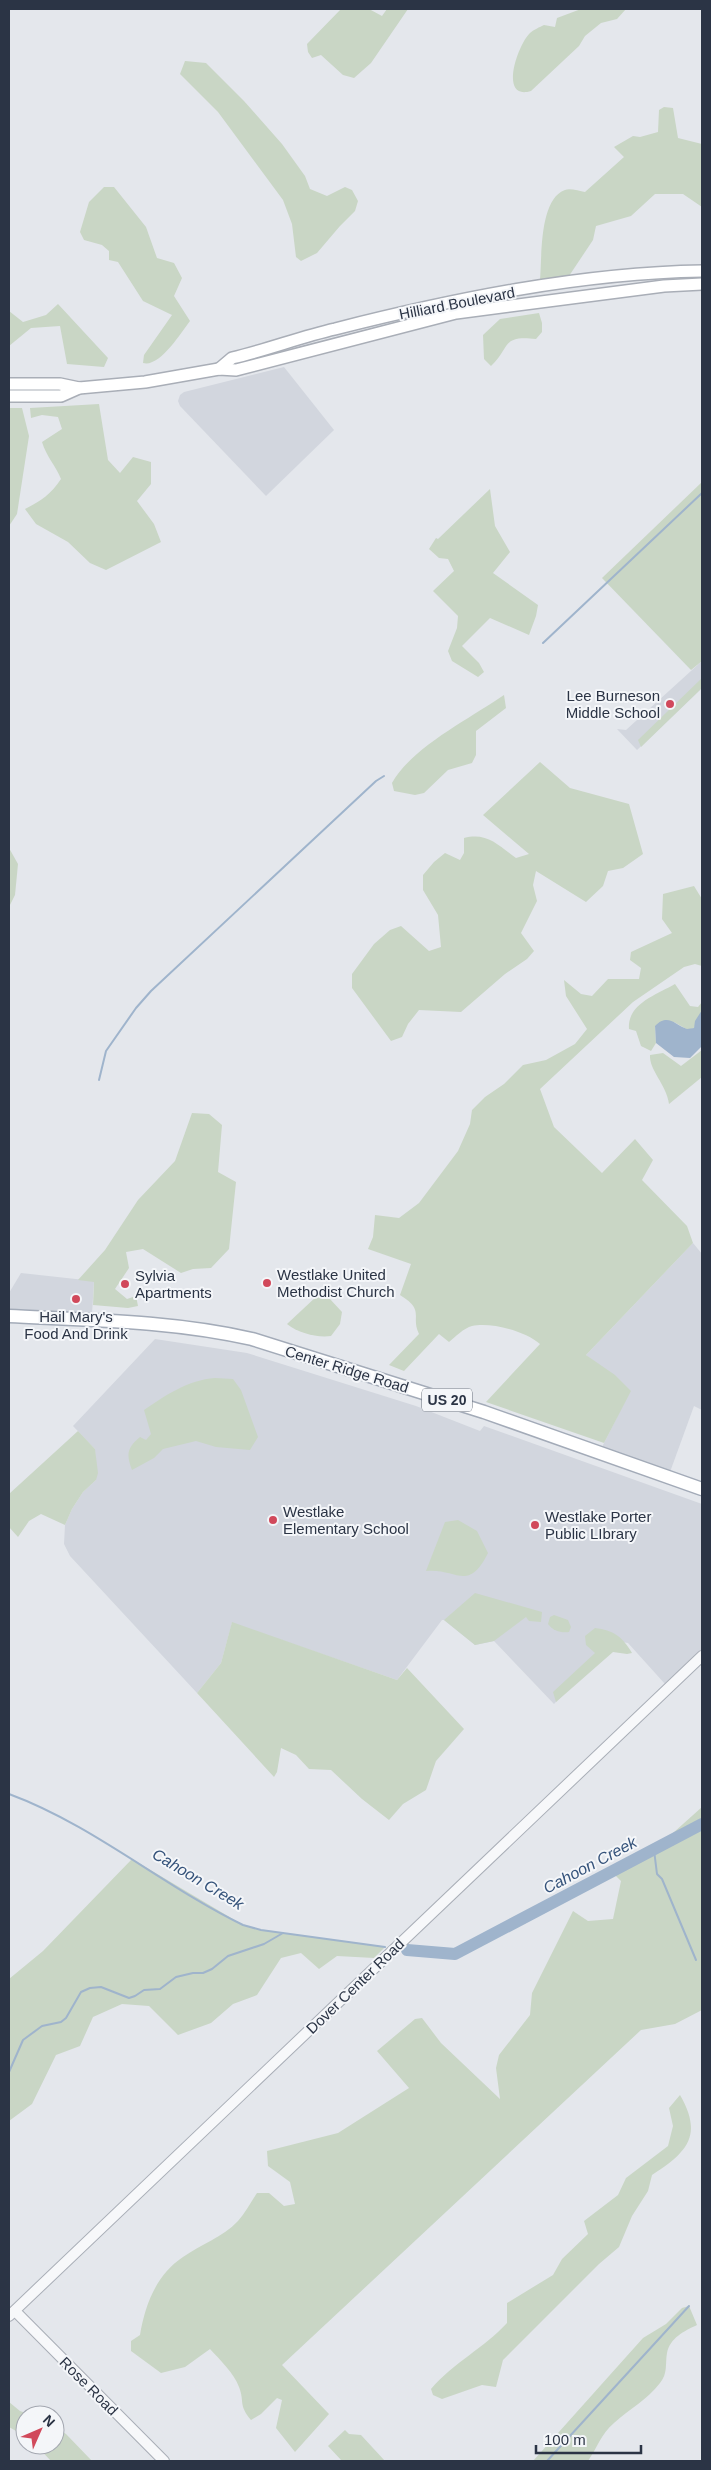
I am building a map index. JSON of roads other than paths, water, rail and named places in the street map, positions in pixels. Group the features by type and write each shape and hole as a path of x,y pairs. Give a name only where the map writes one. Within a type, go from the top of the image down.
{"main road":[{"name":"Hilliard Boulevard","path":"219,368 232,358 333,329 480,297 604,277 702,272"},
{"name":"Hilliard Boulevard","path":"9,384 60,384 79,388 145,382 219,368 236,370 456,313 664,286 702,284"},
{"name":"Hilliard Boulevard","path":"9,396 60,396 79,388"},
{"name":"Center Ridge Road","path":"9,1316 148,1324 217,1331 252,1339 484,1412 702,1489"}],"street":[{"name":"Dover Center Road","path":"12,2314 702,1656"},
{"name":"Rose Road","path":"12,2314 164,2461"}],"water":[{"path":"702,1010 702,1046 690,1058 674,1057 656,1043 655,1026 660,1022 668,1020 687,1029 694,1028 695,1021"}],"waterway":[{"path":"543,643 702,493"},
{"path":"99,1080 106,1051 136,1008 151,991 376,781 384,776"},
{"name":"Cahoon Creek","path":"9,1794 70,1822 213,1909 243,1925 261,1930 385,1947"},
{"name":"Cahoon Creek","path":"407,1950 455,1954 702,1824"},
{"path":"654,1850 657,1874 662,1879 696,1960"},
{"path":"9,2072 23,2040 42,2026 61,2022 66,2018 81,1992 90,1988 101,1987 129,1998 144,1990 160,1989 176,1977 203,1973 212,1969 228,1956 264,1944 283,1933"},
{"path":"547,2461 689,2306"}],"place":[{"name":"Lee Burneson Middle School","path":"670,704"},
{"name":"Westlake United Methodist Church","path":"267,1283"},
{"name":"Sylvia Apartments","path":"125,1284"},
{"name":"Hail Mary's Food And Drink","path":"76,1299"},
{"name":"Westlake Elementary School","path":"273,1520"},
{"name":"Westlake Porter Public LIbrary","path":"535,1525"}]}
